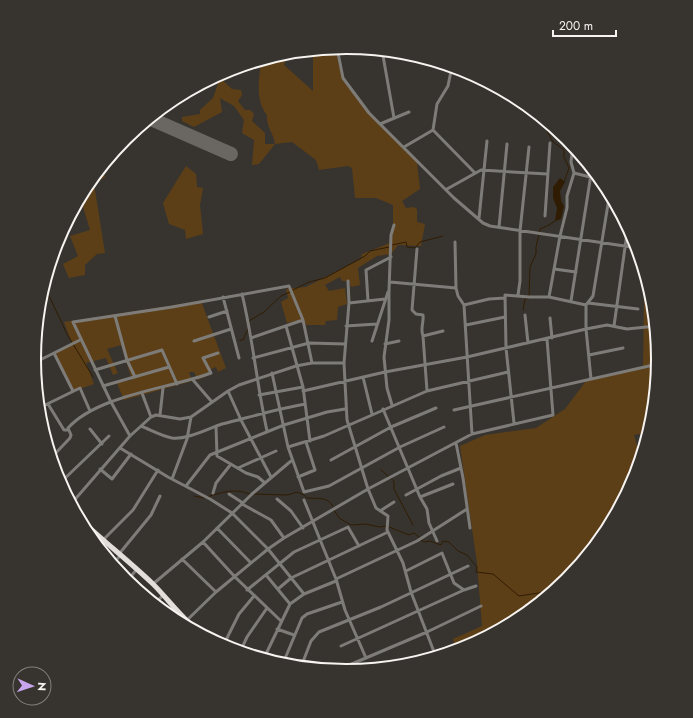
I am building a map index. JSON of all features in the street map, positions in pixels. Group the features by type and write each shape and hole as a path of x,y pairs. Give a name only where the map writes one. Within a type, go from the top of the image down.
{"highway":[{"path":"98,538 120,554 153,584 180,615"}],"street":[{"path":"338,54 343,78 355,96 380,124 447,189 487,224 631,247"},
{"path":"383,56 394,118"},
{"path":"433,130 437,104 448,86 451,72"},
{"path":"380,124 409,112"},
{"path":"404,147 433,130"},
{"path":"433,130 475,173"},
{"path":"479,218 487,141"},
{"path":"545,216 550,143"},
{"path":"499,227 506,171 507,144"},
{"path":"518,295 520,281 520,230 529,147"},
{"path":"549,297 560,236 567,208 567,196 574,173 571,162 572,153"},
{"path":"447,189 475,173 484,170 547,174"},
{"path":"571,301 590,177 574,173"},
{"path":"591,379 586,329 587,304 593,296 608,202"},
{"path":"372,341 390,282 391,245 394,225"},
{"path":"614,326 626,237"},
{"path":"455,242 456,288 458,296 464,305 466,326 466,357 472,434"},
{"path":"417,249 412,310 416,314 423,315 420,330 423,336 427,391"},
{"path":"368,301 366,270 391,257"},
{"path":"554,269 576,272"},
{"path":"348,280 349,303 344,363 345,409 348,426 368,489 376,508 388,516 388,532 406,571 411,592 434,652"},
{"path":"390,282 456,288"},
{"path":"130,436 80,340 73,322 289,286 303,320 312,363"},
{"path":"388,291 389,320 385,344 385,372 387,388 392,405"},
{"path":"242,294 251,338 256,379 267,431"},
{"path":"514,423 506,348 505,294 528,297 549,297 587,304 638,309"},
{"path":"223,297 239,358"},
{"path":"464,305 489,299 505,298"},
{"path":"349,303 385,299"},
{"path":"209,317 227,311"},
{"path":"526,315 528,343"},
{"path":"115,316 128,360 135,377"},
{"path":"466,326 505,317"},
{"path":"550,318 552,338"},
{"path":"251,338 303,320"},
{"path":"346,326 377,324"},
{"path":"286,326 303,389 307,418 308,441 315,470 298,476"},
{"path":"259,394 303,389 363,378 385,372 466,357 586,329 614,326 627,329 650,327"},
{"path":"194,340 231,329"},
{"path":"423,336 443,332"},
{"path":"188,620 216,592 268,549 284,538 389,477 472,434 553,415 547,339"},
{"path":"42,359 80,340"},
{"path":"385,344 399,341"},
{"path":"253,358 308,343 345,344"},
{"path":"589,355 623,348"},
{"path":"96,370 162,350 177,384"},
{"path":"54,353 73,391"},
{"path":"68,430 73,422 90,411 111,402 193,380 210,373 203,358 218,353"},
{"path":"75,499 130,436 151,417 160,415 180,418 190,417 228,390 272,373 312,363 344,363"},
{"path":"454,410 652,365"},
{"path":"103,386 169,367"},
{"path":"288,447 348,426 392,405 427,391 508,372"},
{"path":"272,373 291,461 304,492 328,486 400,447 444,427"},
{"path":"363,378 372,414"},
{"path":"193,380 212,402"},
{"path":"45,405 80,388 90,411"},
{"path":"160,415 163,388"},
{"path":"228,390 241,420 271,477"},
{"path":"142,394 151,417"},
{"path":"48,404 64,430 68,430 71,435 56,453"},
{"path":"141,426 173,438 206,431 216,426 280,408 305,404"},
{"path":"330,460 391,427 436,408"},
{"path":"186,486 210,455 284,425 345,409"},
{"path":"384,409 420,497 427,509 429,523 437,541"},
{"path":"172,479 188,434 190,417"},
{"path":"216,426 217,456 258,477 265,483"},
{"path":"90,429 102,444"},
{"path":"65,478 109,436"},
{"path":"456,443 470,528"},
{"path":"120,448 172,479 210,499 232,514 268,549 304,594"},
{"path":"238,468 276,451"},
{"path":"100,469 112,479 131,454"},
{"path":"153,584 203,542 242,503 291,461"},
{"path":"213,493 216,483 231,464"},
{"path":"406,495 461,468"},
{"path":"103,540 133,510 158,470"},
{"path":"420,497 453,484"},
{"path":"229,494 266,516 284,538"},
{"path":"116,559 151,515 160,496"},
{"path":"277,499 291,511 303,528"},
{"path":"304,500 336,580 342,602 366,658"},
{"path":"380,511 394,502"},
{"path":"266,654 290,604 304,594 336,580 420,538 467,509"},
{"path":"247,590 294,552 348,527 359,546"},
{"path":"217,528 251,563"},
{"path":"278,589 291,578 388,532"},
{"path":"203,542 247,590 281,621"},
{"path":"406,571 442,553 454,583 464,590"},
{"path":"182,560 216,592"},
{"path":"302,661 312,638 326,628 468,566"},
{"path":"131,576 137,569"},
{"path":"266,575 290,604"},
{"path":"341,646 419,612 464,590 476,586"},
{"path":"159,599 163,595"},
{"path":"226,639 239,614 254,596"},
{"path":"285,658 302,618 342,602"},
{"path":"352,664 427,632 482,606"},
{"path":"242,646 267,608"},
{"path":"277,629 294,635"}],"shaded area":[{"path":"334,54 337,55 342,79 369,114 417,162 420,189 402,201 406,208 413,207 417,209 417,222 425,224 421,246 398,245 391,254 377,256 358,268 360,285 351,287 349,281 342,281 340,277 325,285 329,291 345,288 347,304 338,307 337,320 326,321 325,325 306,325 304,319 287,323 281,302 288,298 286,289 306,287 361,259 362,254 390,243 393,234 393,205 376,198 355,198 352,168 348,166 319,170 316,160 292,142 275,144 267,115 263,109 259,97 261,66 285,59 284,65 313,91 313,55"},
{"path":"222,80 232,89 241,90 242,95 238,101 245,110 250,110 254,114 252,121 265,133 265,144 275,144 259,164 252,165 254,140 242,133 244,120 234,106 220,98 222,112 194,127 182,121 182,117 200,114 200,110 213,98 219,82"},
{"path":"160,118 235,151 232,158 151,124"},
{"path":"186,166 196,174 197,187 203,188 200,205 203,234 186,239 185,230 169,224 163,203"},
{"path":"104,173 105,177 97,182"},
{"path":"560,178 565,182 560,191 561,201 564,206 561,219 555,221 557,208 553,198 553,187"},
{"path":"94,186 105,253 97,254 85,265 85,275 69,278 63,264 78,256 70,236 90,230 83,207 84,203"},
{"path":"644,291 649,319 652,359 646,419 643,433 634,435 638,450 629,476 611,512 589,545 563,575 548,589 499,624 454,644 453,639 482,626 477,563 460,446 485,435 536,428 565,409 586,381 643,366"},
{"path":"201,301 226,368 218,372 216,367 211,369 211,374 198,380 194,372 189,372 192,381 124,400 117,383 132,380 121,345 107,349 118,373 113,375 106,358 86,363 94,384 74,391 55,353 72,343 64,322"}],"waterway":[{"path":"547,128 553,142 564,150 564,157 569,168 564,182"},
{"path":"523,310 525,299 529,298 530,267 536,254 540,229 558,219"},
{"path":"392,245 406,242 407,247 415,248 420,242 443,236"},
{"path":"293,290 309,282 325,278 365,256 370,251 389,247"},
{"path":"249,321 264,312 281,296 290,292"},
{"path":"48,294 67,334 93,377"},
{"path":"240,340 243,340 248,329"},
{"path":"381,470 394,481 394,489 413,525"},
{"path":"207,497 223,492 234,491 250,494"},
{"path":"253,494 288,495 297,492 307,498 318,498 329,501 333,507"},
{"path":"194,496 204,498"},
{"path":"334,510 339,518 351,525 366,524 379,527 386,526"},
{"path":"389,527 409,535 414,533 420,538"},
{"path":"421,540 425,542 430,541 441,545 443,541 449,542 458,551 467,555 477,567 476,572 493,574 519,596 544,592"}],"runway":[{"path":"156,121 231,154"}]}
